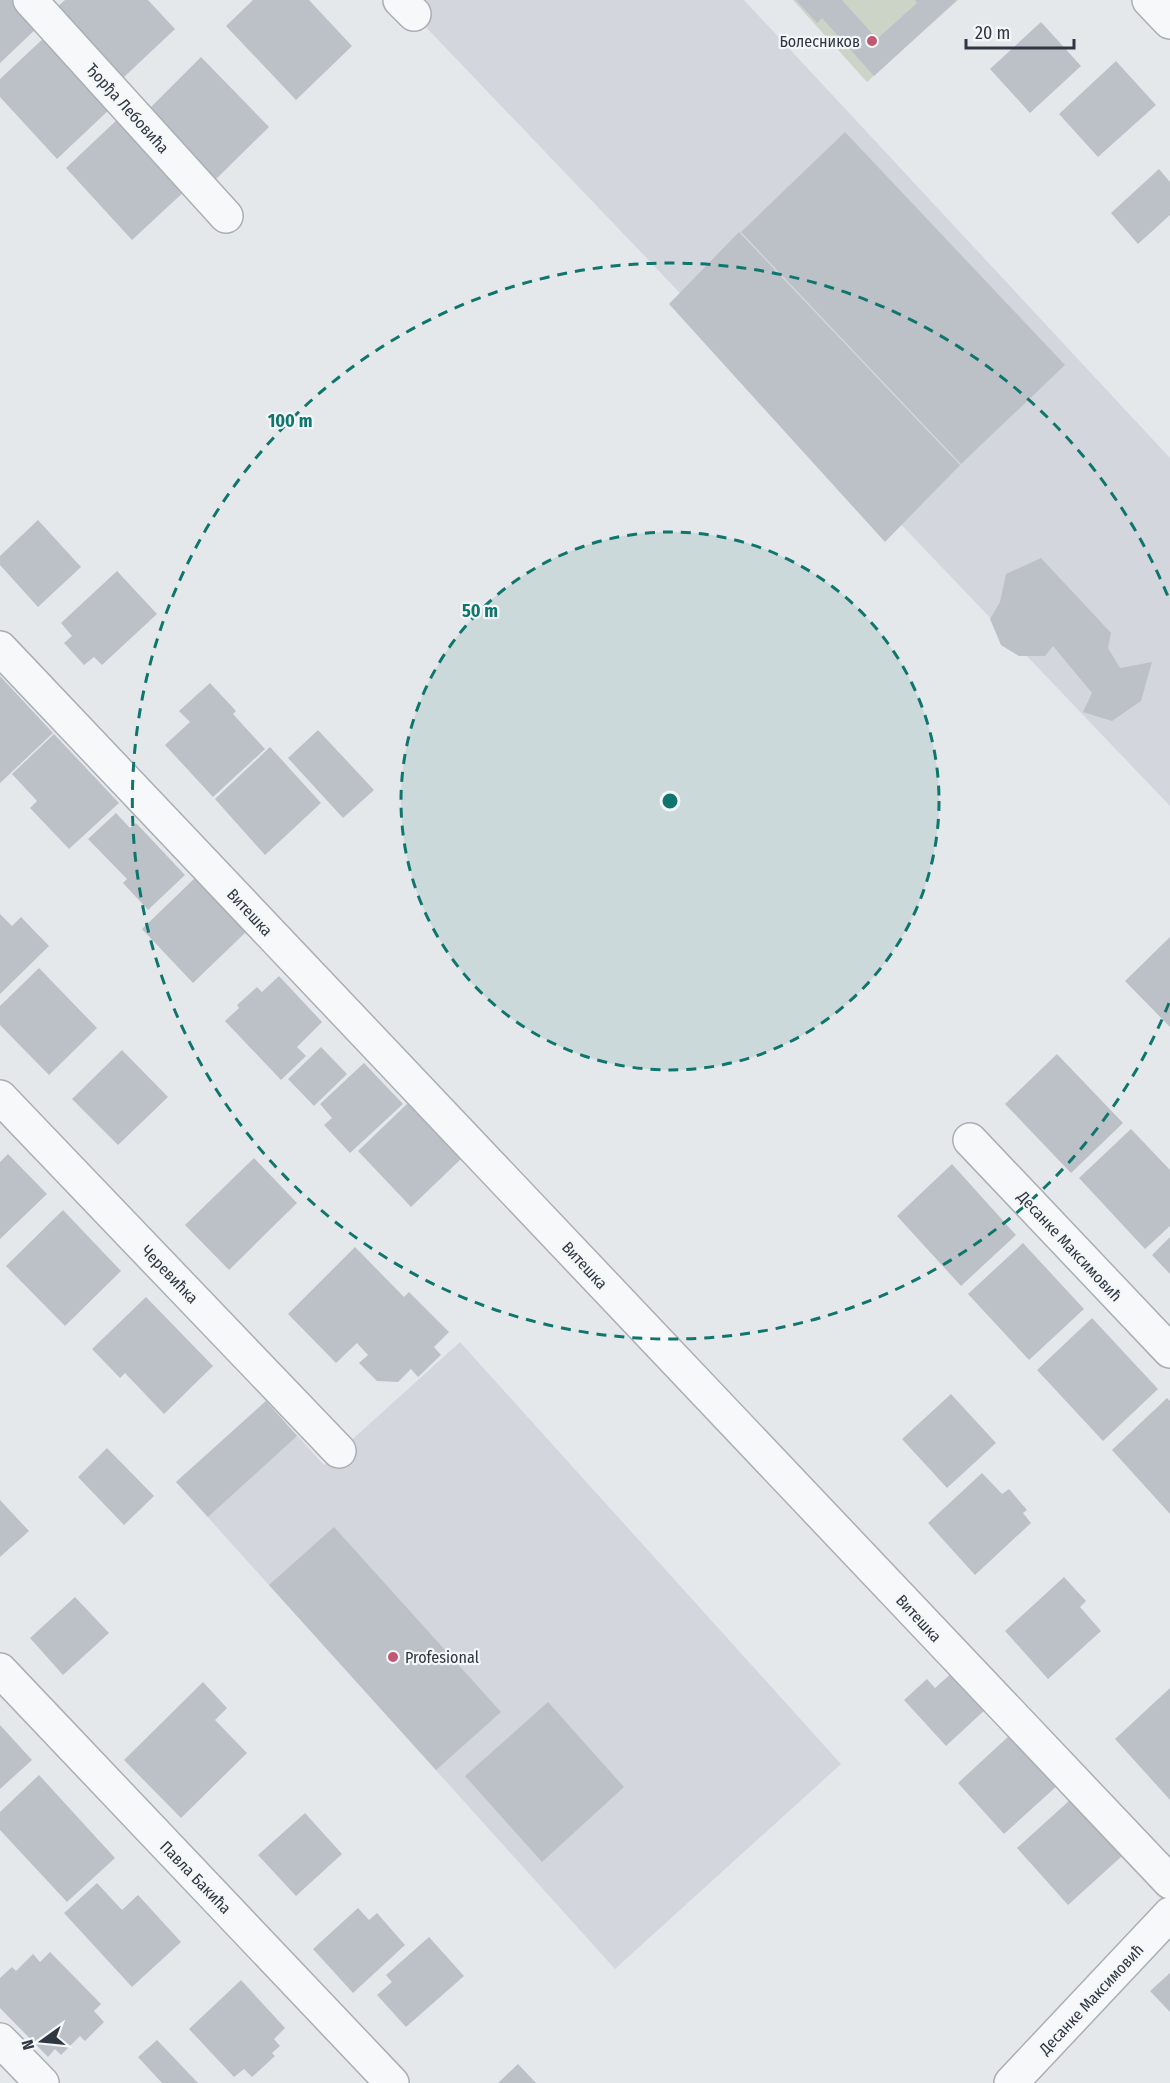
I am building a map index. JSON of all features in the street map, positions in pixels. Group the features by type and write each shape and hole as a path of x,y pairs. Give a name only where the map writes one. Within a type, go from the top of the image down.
{"street":[{"name":"Ђорђа Лебовића","path":"30,0 226,216"},
{"path":"1149,0 1170,22"},
{"name":"Витешка","path":"0,648 1170,1882"},
{"name":"Черевићка","path":"0,1097 339,1451"},
{"name":"Десанке Максимовић","path":"970,1140 1170,1352"},
{"name":"Павла Бакића","path":"0,1670 392,2083"},
{"name":"Десанке Максимовић","path":"1024,2078 1170,1914"},
{"path":"0,2040 42,2083"}],"shaded area":[{"path":"400,0 744,0 1170,458 1170,806"},
{"name":"Болесников","path":"793,0 958,0 867,82"},
{"path":"460,1342 841,1764 615,1969 176,1482 266,1401 324,1465"}],"building":[{"path":"0,0 13,0 38,27 0,63"},
{"path":"65,0 148,0 175,29 123,78 56,8"},
{"path":"253,0 309,0 352,46 296,100 226,26"},
{"name":"Болесников","path":"796,0 842,0 877,39 917,3 915,0 957,0 874,76 822,18 817,23"},
{"path":"1041,22 1081,66 1030,113 990,69"},
{"path":"46,36 112,107 57,159 0,97 0,79"},
{"path":"201,57 269,127 214,181 147,111"},
{"path":"1116,61 1156,105 1098,157 1059,114"},
{"path":"122,115 188,188 132,240 66,168"},
{"path":"845,132 1065,365 961,464 741,232"},
{"path":"1159,169 1170,182 1170,215 1138,244 1111,213"},
{"path":"739,232 960,465 885,542 669,304"},
{"path":"38,520 81,567 38,607 0,565 0,556"},
{"path":"1041,558 1111,633 1108,648 1120,668 1152,662 1141,701 1112,721 1083,712 1092,693 1053,646 1045,656 1019,656 1001,645 990,619 1000,602 1006,574"},
{"path":"117,571 157,614 102,665 94,657 84,665 64,643 72,636 61,623"},
{"path":"0,676 53,733 0,783"},
{"path":"210,683 236,711 233,714 265,749 213,797 165,745 190,722 179,711"},
{"path":"318,730 374,790 343,818 288,758"},
{"path":"54,734 119,803 69,849 30,808 37,801 12,774"},
{"path":"270,747 321,803 265,855 215,799"},
{"path":"116,813 130,828 136,823 185,875 148,910 123,883 127,879 88,839"},
{"path":"195,878 246,932 193,983 142,929"},
{"path":"0,914 12,926 21,917 49,946 0,994"},
{"path":"1170,937 1170,1027 1125,981"},
{"path":"39,968 97,1028 49,1075 0,1025 0,1006"},
{"path":"279,976 322,1022 297,1047 306,1056 281,1080 225,1021 239,1008 237,1005 257,987 262,992"},
{"path":"321,1047 347,1074 314,1106 288,1079"},
{"path":"122,1050 168,1097 118,1145 72,1099"},
{"path":"1057,1054 1123,1123 1071,1173 1005,1104"},
{"path":"364,1063 403,1104 350,1153 324,1125 332,1118 320,1104"},
{"path":"409,1102 462,1158 411,1207 358,1151"},
{"path":"1131,1129 1170,1170 1170,1226 1145,1249 1079,1178"},
{"path":"8,1154 47,1194 0,1239 0,1162"},
{"path":"254,1158 297,1203 229,1270 185,1225"},
{"path":"952,1164 1016,1235 961,1286 897,1216"},
{"path":"63,1210 121,1271 65,1326 6,1266"},
{"path":"1170,1237 1170,1274 1152,1255"},
{"path":"1023,1243 1084,1309 1029,1360 968,1294"},
{"path":"355,1247 404,1297 409,1292 449,1332 434,1347 441,1355 418,1377 411,1369 398,1382 377,1381 359,1363 368,1355 357,1343 336,1363 288,1314"},
{"path":"146,1297 213,1366 164,1414 125,1373 120,1378 92,1349"},
{"path":"1092,1318 1158,1389 1103,1441 1037,1370"},
{"path":"951,1394 996,1443 947,1488 902,1439"},
{"path":"1167,1398 1170,1401 1170,1514 1112,1450"},
{"path":"266,1401 297,1436 208,1517 176,1482"},
{"path":"107,1448 154,1496 124,1525 78,1477"},
{"path":"982,1473 1002,1494 1009,1489 1027,1510 1023,1513 1031,1523 975,1575 928,1523"},
{"path":"0,1500 29,1531 0,1557"},
{"name":"Profesional","path":"334,1527 501,1712 436,1770 269,1585"},
{"path":"1064,1577 1086,1601 1080,1607 1101,1631 1048,1679 1005,1631"},
{"path":"75,1597 109,1633 63,1675 30,1638"},
{"path":"954,1671 987,1708 946,1746 904,1700 927,1679 935,1688"},
{"path":"203,1682 227,1708 215,1720 247,1753 181,1818 124,1760"},
{"path":"1170,1688 1170,1800 1115,1739"},
{"path":"548,1702 624,1787 542,1862 465,1776"},
{"path":"0,1725 32,1760 0,1789"},
{"path":"1011,1734 1058,1785 1004,1834 958,1783"},
{"path":"39,1775 115,1858 67,1902 0,1830 0,1812"},
{"path":"1070,1800 1122,1856 1068,1905 1017,1848"},
{"path":"305,1813 342,1854 296,1896 258,1855"},
{"path":"97,1883 122,1910 138,1895 181,1942 132,1987 64,1913"},
{"path":"358,1908 369,1920 377,1913 405,1945 353,1993 313,1949"},
{"path":"429,1937 464,1976 406,2027 377,1995 392,1982 386,1975"},
{"path":"50,1952 101,2004 94,2011 104,2022 85,2041 80,2036 61,2055 55,2049 48,2057 0,2008 0,1978 12,1967 16,1971 33,1954 40,1962"},
{"path":"1170,1973 1170,2012 1150,1991"},
{"path":"241,1980 285,2028 274,2039 280,2046 272,2053 275,2056 252,2077 244,2069 234,2077 189,2029"},
{"path":"157,2040 198,2083 162,2083 138,2057"},
{"path":"518,2064 536,2083 498,2083"}],"place":[{"name":"Болесников","path":"872,41"},
{"name":"Profesional","path":"393,1657"}]}
